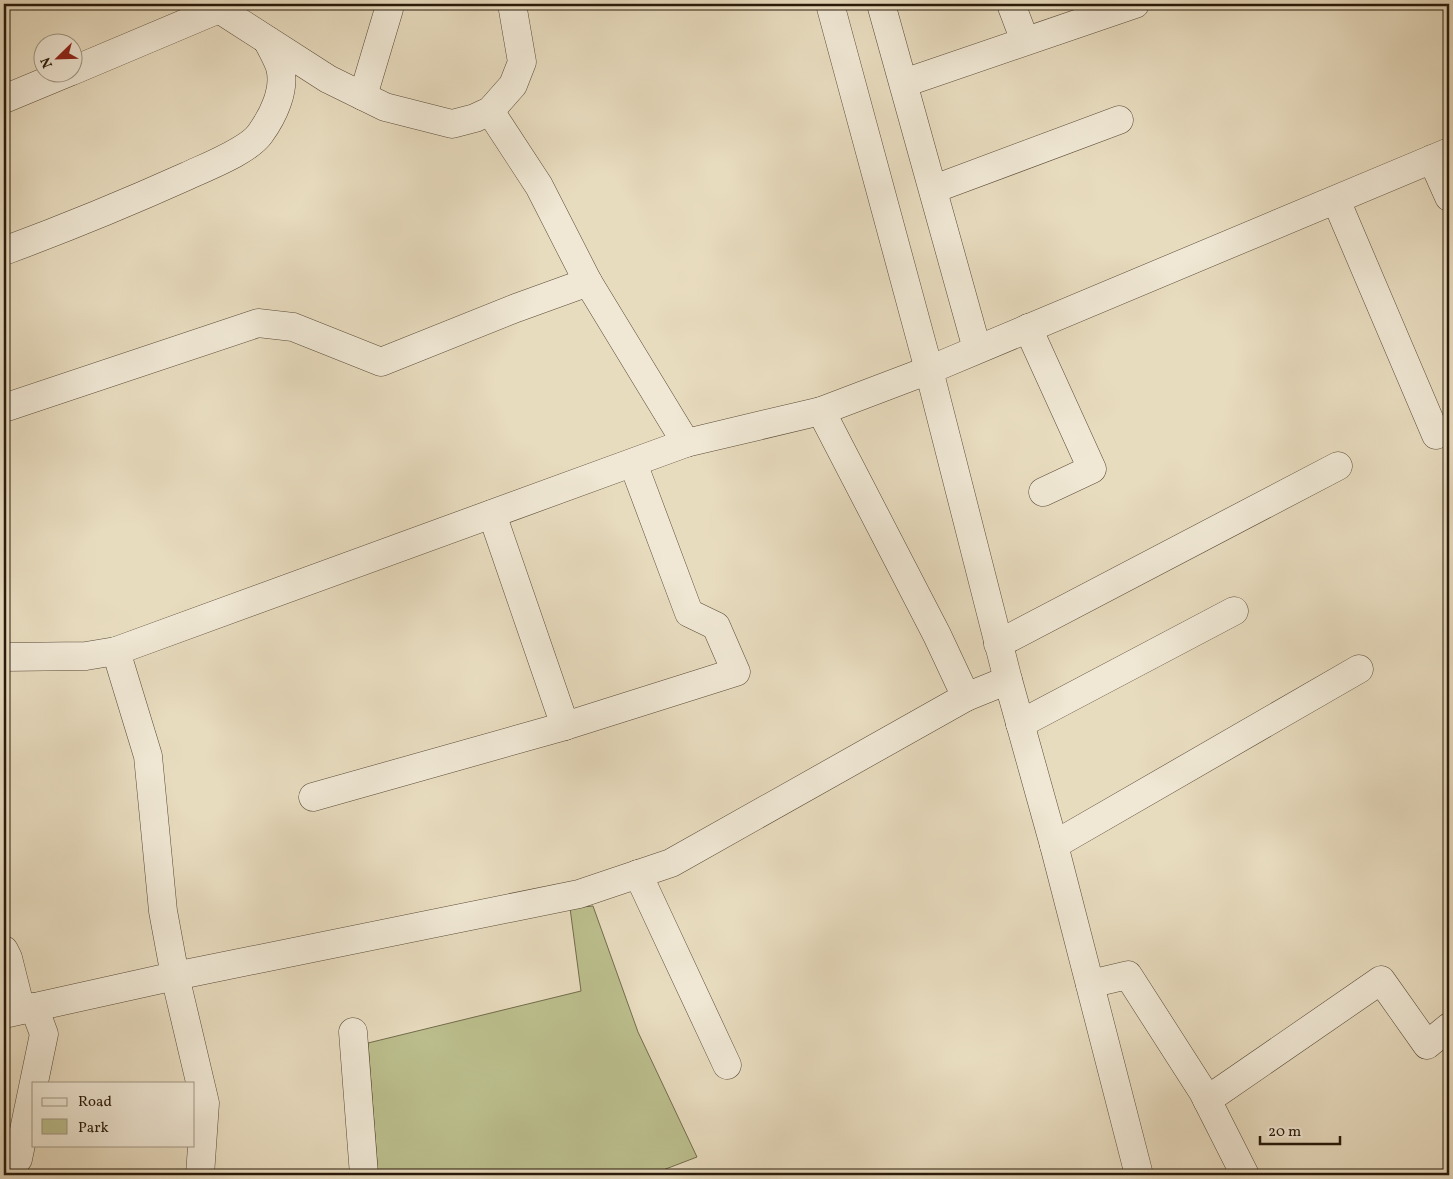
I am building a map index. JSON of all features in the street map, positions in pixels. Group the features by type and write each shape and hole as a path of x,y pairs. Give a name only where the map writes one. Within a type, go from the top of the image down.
{"street":[{"path":"363,96 389,10 387,4"},
{"path":"82,67 218,7 328,79 385,107 452,124 475,118 490,111 513,85 522,62 512,4"},
{"path":"830,4 928,370 998,644 1054,846 1139,1175"},
{"path":"881,4 978,349"},
{"path":"1011,4 1025,41"},
{"path":"904,83 1135,4"},
{"path":"4,251 120,206 181,179 239,150 258,136 275,108 282,83 280,66 267,40"},
{"path":"4,99 44,82"},
{"path":"490,111 540,186 588,282 686,444"},
{"path":"934,189 1119,120"},
{"path":"4,657 86,656 116,651 686,444 821,411 928,370 1440,156 1449,197"},
{"path":"1336,200 1436,435"},
{"path":"4,408 258,323 292,327 380,362 516,308 588,282"},
{"path":"1028,328 1092,469 1043,492"},
{"path":"821,411 937,635 966,697"},
{"path":"313,797 565,726 736,672 716,626 689,614 633,463"},
{"path":"998,644 1338,466"},
{"path":"492,514 565,726"},
{"path":"1020,724 1234,611"},
{"path":"116,651 148,756 163,911 175,976 205,1103 200,1175"},
{"path":"1054,846 1359,669"},
{"path":"20,1010 175,976 579,894 671,863 966,697 1008,680"},
{"path":"638,874 727,1065"},
{"path":"4,950 8,958 20,1010 44,1034 34,1082"},
{"path":"1090,984 1128,974 1207,1100 1246,1175"},
{"path":"1207,1100 1381,980 1427,1045 1449,1028"},
{"path":"353,1032 364,1175"},
{"path":"4,1158 18,1159 32,1092"}],"green space":[{"path":"593,906 638,1032 697,1157 650,1175 378,1175 368,1043 581,991 570,908"}]}
